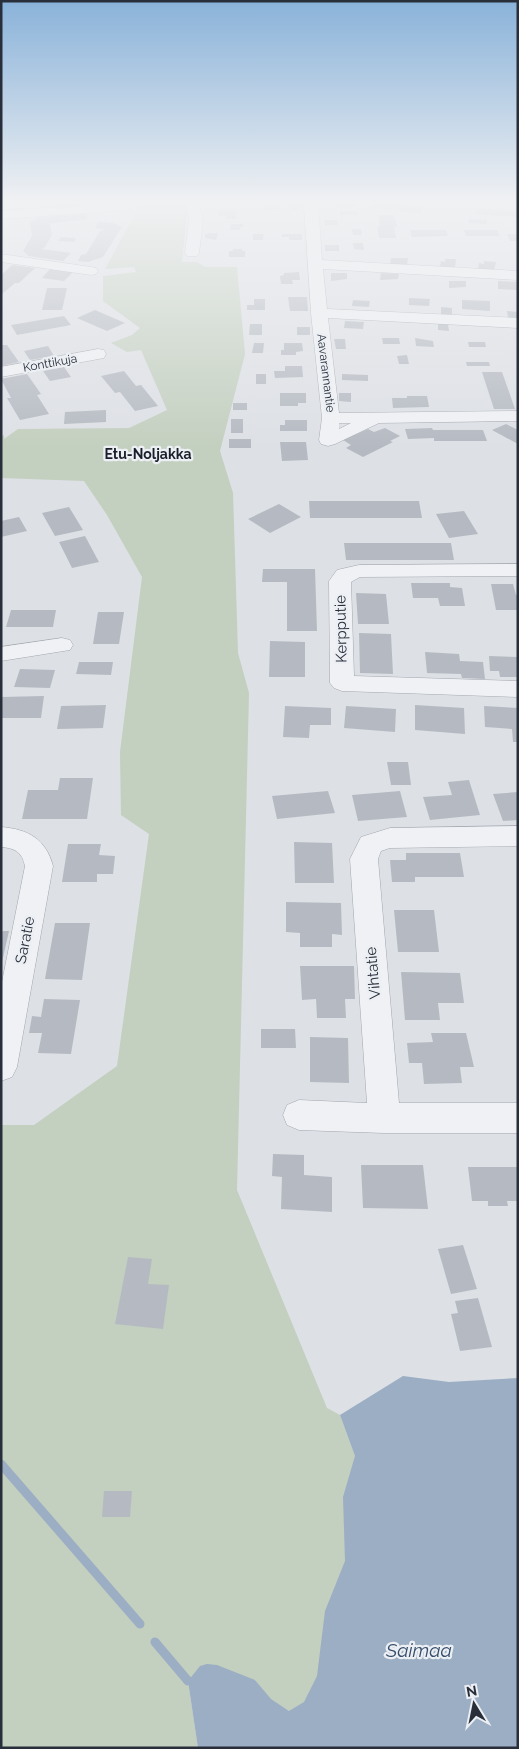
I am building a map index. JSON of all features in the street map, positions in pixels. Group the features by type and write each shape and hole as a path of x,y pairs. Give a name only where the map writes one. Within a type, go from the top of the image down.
{"street":[{"name":"Aavarannantie","path":"317,285 331,418 328,440 370,422 371,417 518,416"},
{"path":"319,313 518,323"},
{"name":"Konttikuja","path":"1,372 98,354"},
{"name":"Kerpputie","path":"518,570 359,571 346,575 340,581 342,683 518,689"},
{"path":"1,654 62,645"},
{"name":"Vihtatie","path":"384,1118 364,859 370,844 390,838 518,836"},
{"name":"Saratie","path":"1,837 16,837 28,843 38,857 39,866 1,1067"},
{"path":"299,1115 384,1118 518,1118"}],"green space":[{"path":"103,285 239,285 245,354 220,451 233,493 238,653 249,693 237,1190 327,1408 340,1415 442,1692 258,1748 289,1711 270,1699 255,1680 188,1681 198,1748 1,1748 1,1125 34,1125 117,1066 149,834 121,815 120,752 142,577 107,515 84,481 1,478 1,436 4,435 4,439 18,429 129,428 167,410 141,350 127,352 111,343 132,335 140,328 103,301"}],"water":[{"name":"Saimaa","path":"403,1376 449,1382 518,1378 518,1748 198,1748 188,1681 200,1666 207,1664 217,1665 255,1680 271,1699 289,1711 304,1702 317,1676 325,1611 345,1561 343,1497 355,1456 340,1415"}],"building":[{"path":"1,285 13,285 1,295"},
{"path":"449,285 466,285 466,287 449,288"},
{"path":"498,285 518,285 518,290 498,289"},
{"path":"47,288 67,288 62,310 42,310"},
{"path":"288,297 307,297 308,311 290,311"},
{"path":"409,298 430,299 429,306 409,305"},
{"path":"254,299 265,299 265,310 247,310 247,305 254,305"},
{"path":"353,300 370,301 369,307 352,306"},
{"path":"462,300 490,301 490,311 462,309"},
{"path":"441,307 452,308 452,315 441,314"},
{"path":"95,310 125,323 107,331 77,318"},
{"path":"507,311 518,312 518,318 508,318"},
{"path":"64,316 71,325 17,335 11,325"},
{"path":"345,321 364,322 363,329 344,328"},
{"path":"250,324 262,324 262,335 249,335"},
{"path":"438,324 448,324 449,331 438,330"},
{"path":"297,327 310,327 310,335 297,335"},
{"path":"382,338 399,338 400,344 383,344"},
{"path":"415,338 433,341 434,347 416,346"},
{"path":"334,339 345,339 346,349 336,349"},
{"path":"468,342 485,342 486,347 469,347"},
{"path":"254,343 264,343 263,353 252,353"},
{"path":"284,343 302,343 303,351 296,352 296,355 281,355 281,350 284,350"},
{"path":"1,345 7,345 19,362 1,366"},
{"path":"48,346 54,356 30,360 24,351"},
{"path":"407,355 409,364 399,364 397,356"},
{"path":"466,362 489,362 490,366 467,366"},
{"path":"285,366 302,366 303,377 275,378 274,371 285,371"},
{"path":"64,367 71,377 50,381 43,371"},
{"path":"124,371 136,386 141,385 158,406 135,411 120,392 115,393 101,376"},
{"path":"482,372 502,372 515,409 494,409"},
{"path":"27,374 41,394 37,395 49,414 20,420 7,398 11,398 1,379"},
{"path":"256,374 266,374 266,384 256,384"},
{"path":"342,374 368,375 368,381 342,380"},
{"path":"280,393 306,393 306,403 298,403 298,406 280,406"},
{"path":"339,393 351,393 351,402 339,401"},
{"path":"407,396 427,396 429,407 393,408 392,398 407,398"},
{"path":"233,403 247,403 247,410 233,410"},
{"path":"106,410 106,422 64,424 65,412"},
{"path":"231,419 243,419 243,433 231,433"},
{"path":"285,420 307,420 307,431 280,431 280,425 285,425"},
{"path":"506,424 518,430 518,444 492,430"},
{"path":"385,428 400,436 390,441 393,442 363,457 346,448 351,445 343,440 368,429 374,432"},
{"path":"432,428 433,430 483,430 487,441 434,441 434,438 408,439 405,429"},
{"path":"229,439 251,439 251,448 229,448"},
{"path":"280,442 306,442 308,460 282,461"},
{"path":"309,501 419,501 422,518 310,518"},
{"path":"279,504 301,517 270,533 248,519"},
{"path":"69,507 83,530 55,536 42,513"},
{"path":"464,511 478,534 449,538 436,514"},
{"path":"19,517 27,531 1,537 1,521"},
{"path":"85,536 99,562 72,568 59,542"},
{"path":"344,543 451,543 454,560 346,560"},
{"path":"263,569 315,569 317,631 287,631 287,582 262,582"},
{"path":"411,583 450,583 450,587 462,588 465,606 440,606 438,598 413,598"},
{"path":"491,584 513,584 516,595 518,595 518,610 496,610"},
{"path":"356,593 386,594 389,624 358,624"},
{"path":"11,610 56,610 53,627 6,627"},
{"path":"98,612 124,612 119,644 93,644"},
{"path":"359,633 391,634 393,674 360,673"},
{"path":"270,641 305,642 305,677 269,677"},
{"path":"425,652 459,654 460,661 483,662 485,679 462,678 461,674 427,673"},
{"path":"489,656 518,657 518,677 500,677 499,671 490,671"},
{"path":"79,662 113,662 111,675 76,674"},
{"path":"20,669 55,670 50,688 14,687"},
{"path":"44,696 41,718 1,718 1,697"},
{"path":"106,705 103,728 57,729 61,706"},
{"path":"415,705 464,708 465,734 415,730"},
{"path":"285,706 331,708 331,725 310,725 309,738 283,737"},
{"path":"346,706 396,709 395,732 344,728"},
{"path":"484,706 518,708 518,742 513,742 512,729 485,727"},
{"path":"387,762 408,762 411,785 391,785"},
{"path":"60,778 93,778 87,819 22,819 28,790 58,790"},
{"path":"469,780 480,815 430,820 423,797 452,795 448,782"},
{"path":"328,791 335,813 277,819 272,796"},
{"path":"400,791 407,817 358,821 352,795"},
{"path":"518,792 518,820 503,821 493,794"},
{"path":"294,842 332,843 334,883 295,883"},
{"path":"68,844 101,844 99,855 115,856 113,874 97,874 97,882 62,882"},
{"path":"406,853 460,853 464,877 415,877 415,882 392,882 390,860 406,860"},
{"path":"286,902 341,903 342,935 332,934 332,947 300,947 300,933 286,932"},
{"path":"394,910 434,910 439,952 398,952"},
{"path":"55,923 90,923 82,980 45,979"},
{"path":"1,931 9,931 2,962 1,961"},
{"path":"300,966 354,966 355,999 345,999 346,1018 317,1018 316,999 302,1000"},
{"path":"401,972 460,973 464,1003 438,1003 440,1020 405,1020"},
{"path":"44,999 80,1000 71,1054 38,1053 42,1033 29,1033 32,1016 41,1017"},
{"path":"261,1029 295,1029 296,1048 261,1048"},
{"path":"431,1033 466,1033 474,1067 460,1067 462,1083 424,1084 422,1063 409,1063 407,1043 433,1042"},
{"path":"310,1037 348,1038 349,1083 310,1082"},
{"path":"273,1154 304,1155 304,1175 332,1177 332,1212 281,1209 282,1177 272,1176"},
{"path":"361,1165 423,1165 428,1209 363,1208"},
{"path":"468,1167 518,1167 518,1201 507,1201 508,1206 488,1206 488,1201 472,1201"},
{"path":"463,1245 477,1289 451,1294 438,1249"},
{"path":"128,1257 152,1259 148,1284 169,1285 163,1329 115,1324"},
{"path":"478,1298 492,1347 460,1351 451,1314 458,1313 455,1301"},
{"path":"104,1491 132,1491 130,1517 102,1517"}],"waterway":[{"path":"1,1464 140,1624"},
{"path":"155,1642 188,1681"}],"district":[{"name":"Etu-Noljakka","path":"148,454"}]}
